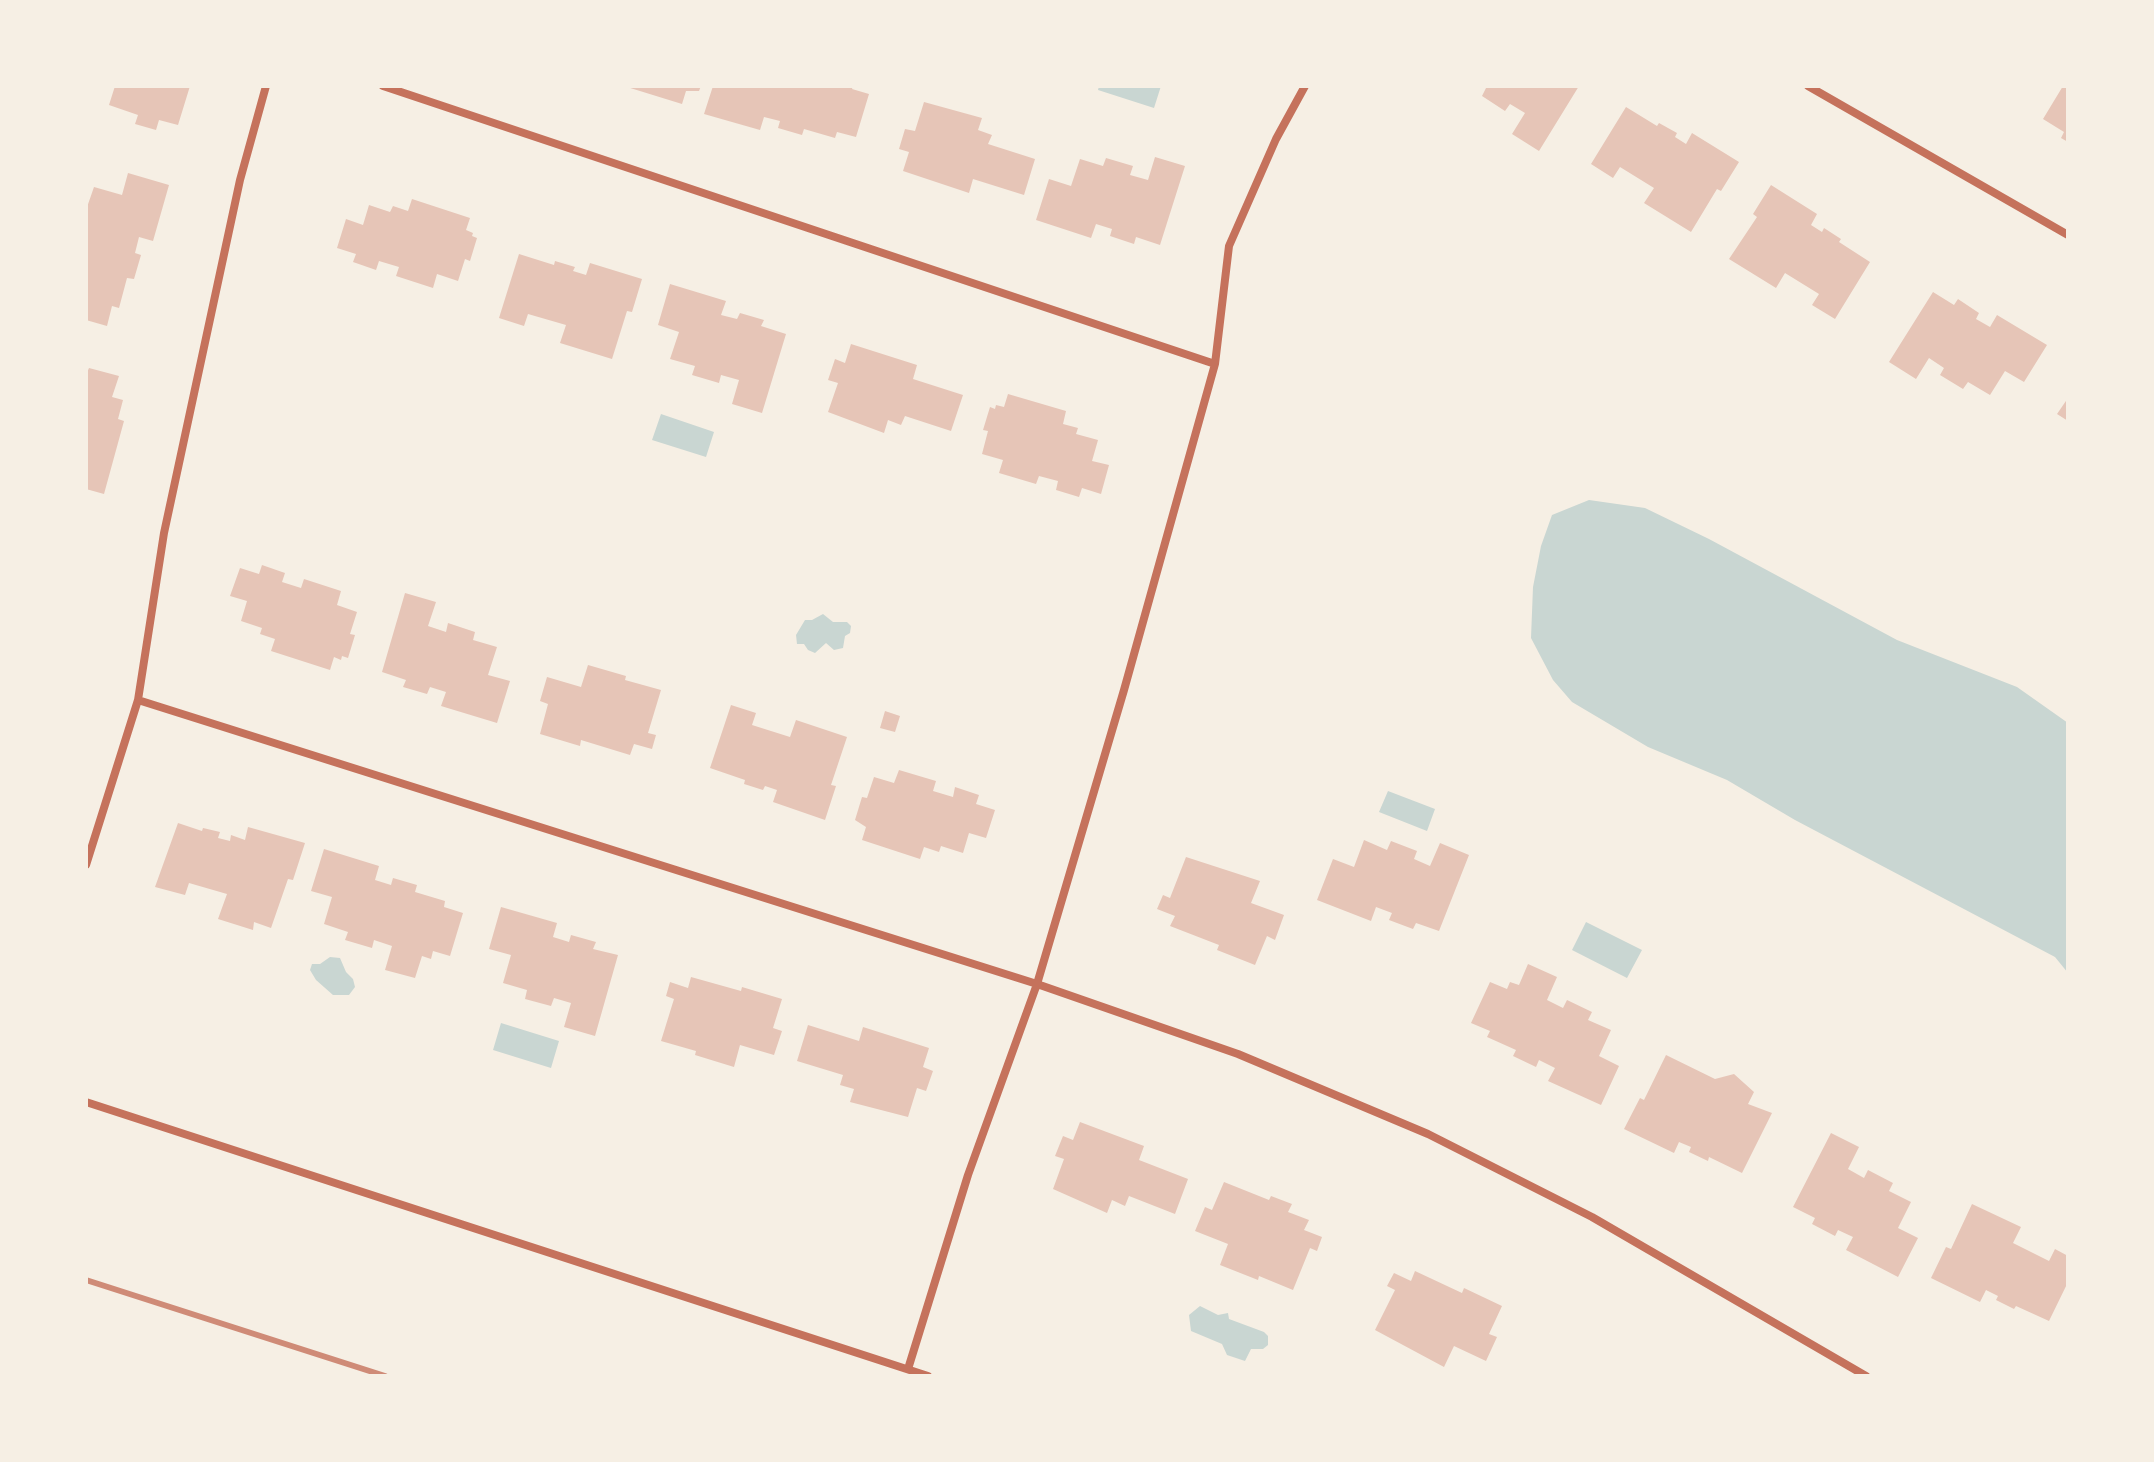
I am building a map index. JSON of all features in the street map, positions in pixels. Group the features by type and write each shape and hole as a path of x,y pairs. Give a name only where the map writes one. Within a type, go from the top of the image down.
{"street":[{"path":"86,865 138,700 164,533 240,180 266,86"},
{"path":"383,86 1215,364"},
{"path":"908,1369 968,1175 1037,984 1124,690 1215,364 1229,246 1276,139 1305,86"},
{"path":"1808,86 2068,235"},
{"path":"138,700 1037,984 1238,1054 1428,1134 1592,1217 1866,1376"},
{"path":"86,1102 928,1376"}],"shaded area":[{"path":"1099,86 1161,86 1154,108 1098,90"},
{"path":"661,414 714,432 706,457 652,440"},
{"path":"1589,500 1645,508 1897,640 2017,687 2068,723 2068,973 2055,957 1795,820 1727,780 1648,747 1572,702 1553,680 1531,638 1533,587 1541,546 1552,515"},
{"path":"823,614 833,622 847,622 851,626 850,633 845,636 843,648 834,650 826,643 815,653 804,644 797,644 796,635 805,620"},
{"path":"1388,791 1435,809 1427,831 1379,812"},
{"path":"1586,922 1642,950 1627,978 1572,950"},
{"path":"330,957 340,958 353,979 355,987 349,995 333,995 310,970 312,964 320,964"},
{"path":"501,1023 559,1041 551,1068 493,1050"},
{"path":"1200,1306 1218,1315 1228,1313 1229,1319 1264,1332 1268,1336 1268,1345 1263,1349 1251,1349 1245,1361 1227,1355 1222,1344 1191,1331 1189,1315"}],"building":[{"path":"115,86 190,86 178,125 159,120 156,130 135,124 138,115 109,105"},
{"path":"701,86 699,91 686,91 682,104 627,87"},
{"path":"713,86 853,86 852,89 869,94 856,137 837,132 835,138 804,129 802,135 778,128 780,121 764,117 760,130 704,114"},
{"path":"1483,86 1579,86 1539,151 1512,134 1525,113 1510,104 1505,111 1482,96 1486,88"},
{"path":"2063,86 2068,86 2068,142 2061,138 2064,132 2043,119"},
{"path":"924,102 982,118 978,130 992,135 988,144 1035,159 1024,195 973,179 969,193 903,171 909,152 899,149 905,129 915,131"},
{"path":"1626,107 1657,126 1659,123 1677,133 1675,137 1686,144 1692,133 1739,162 1721,191 1717,189 1691,232 1644,203 1654,188 1620,167 1613,178 1591,164"},
{"path":"1155,157 1185,166 1160,245 1136,237 1134,244 1110,236 1112,229 1096,224 1091,238 1036,220 1049,179 1071,186 1080,159 1103,166 1106,158 1133,166 1130,175 1148,180"},
{"path":"128,173 169,185 153,241 139,237 135,253 141,255 134,279 127,278 119,308 112,306 107,326 86,320 86,210 94,187 122,195"},
{"path":"1771,185 1817,214 1811,225 1822,232 1824,228 1870,262 1835,319 1812,305 1819,294 1785,273 1776,288 1729,259 1757,217 1753,214"},
{"path":"412,199 470,218 466,230 477,238 470,261 465,259 458,281 437,274 433,288 396,276 399,267 379,261 376,270 353,262 356,254 337,248 346,219 363,225 369,205 390,212 393,206 408,211"},
{"path":"519,254 554,265 555,261 575,267 573,271 586,275 590,263 642,279 632,312 627,311 612,359 560,343 566,325 528,314 524,326 499,318"},
{"path":"670,284 726,301 721,315 737,319 740,313 764,320 761,326 786,334 762,413 732,404 739,380 721,375 719,383 692,375 695,366 670,359 679,332 658,325"},
{"path":"1933,292 1954,305 1958,299 1979,313 1976,319 1990,327 1997,315 2047,345 2024,382 2005,371 1990,395 1968,382 1963,389 1940,375 1944,368 1929,358 1916,379 1889,362"},
{"path":"851,344 917,365 913,379 963,395 951,431 905,416 901,425 888,420 884,433 828,412 838,383 828,380 835,359 845,363"},
{"path":"89,368 119,376 112,397 123,400 118,419 124,421 104,494 86,489 86,375"},
{"path":"1008,394 1066,411 1063,424 1078,428 1076,434 1098,440 1092,461 1109,465 1101,494 1082,488 1079,497 1056,490 1058,481 1039,476 1036,484 999,473 1003,460 982,454 988,431 983,430 990,407 1004,407"},
{"path":"2068,398 2068,421 2057,414"},
{"path":"262,565 285,573 282,582 301,588 304,579 341,591 337,605 357,612 350,634 355,635 348,658 342,656 341,660 334,657 330,670 271,651 275,639 260,634 262,628 241,621 247,601 230,596 240,568 259,574"},
{"path":"405,593 436,602 428,626 446,632 448,623 475,632 473,640 497,647 488,675 510,681 497,723 441,706 446,692 430,687 427,694 403,687 406,680 382,672"},
{"path":"588,665 661,690 648,733 656,735 652,749 634,744 630,755 581,740 580,746 540,734 548,704 540,701 547,677 581,687"},
{"path":"731,705 756,713 752,725 790,737 796,720 847,737 831,785 836,786 825,820 773,802 777,790 765,786 763,790 744,784 745,780 710,768"},
{"path":"885,711 900,716 895,732 880,728"},
{"path":"899,770 936,781 933,791 953,797 955,787 979,795 976,804 995,810 986,838 969,833 963,853 941,846 939,852 924,847 920,859 862,840 866,827 855,820 862,797 867,798 874,777 894,783"},
{"path":"178,823 202,831 203,828 220,832 218,838 230,841 231,835 245,840 248,827 305,843 293,880 288,879 271,928 254,922 253,930 218,919 227,894 189,883 185,895 155,887"},
{"path":"1364,840 1387,850 1391,841 1417,851 1414,859 1430,866 1440,843 1469,855 1439,931 1416,923 1413,929 1389,920 1392,913 1376,907 1371,921 1317,900 1333,859 1354,867"},
{"path":"324,849 379,866 375,880 391,885 393,878 417,885 415,892 445,901 444,907 463,913 450,956 433,951 431,959 422,956 415,978 385,970 392,946 374,940 372,948 345,940 348,932 324,924 332,897 311,891"},
{"path":"1186,857 1260,881 1251,903 1284,915 1275,940 1267,936 1255,965 1217,950 1219,945 1170,926 1175,916 1157,909 1163,895 1170,898"},
{"path":"501,907 557,923 553,937 569,942 571,935 596,942 593,949 618,955 595,1036 564,1027 571,1003 554,998 551,1006 525,999 527,990 503,983 511,955 489,949"},
{"path":"1528,964 1557,977 1547,1000 1563,1008 1567,1000 1592,1012 1588,1020 1611,1030 1599,1056 1619,1066 1601,1105 1548,1081 1555,1068 1539,1060 1536,1067 1513,1056 1516,1050 1487,1037 1490,1031 1471,1023 1490,982 1507,989 1510,982 1519,985"},
{"path":"691,977 782,999 773,1028 782,1031 774,1055 740,1045 734,1067 661,1041 674,999 666,996 670,982 688,988"},
{"path":"808,1025 859,1041 863,1027 929,1048 923,1067 933,1071 926,1091 917,1088 908,1117 850,1102 854,1089 840,1085 843,1075 797,1061"},
{"path":"1666,1055 1715,1079 1734,1074 1754,1092 1748,1104 1772,1113 1742,1173 1709,1157 1708,1161 1689,1152 1691,1147 1679,1142 1674,1153 1624,1129 1640,1098 1644,1100"},
{"path":"1080,1122 1144,1146 1139,1160 1188,1179 1175,1214 1129,1196 1125,1206 1112,1200 1107,1213 1053,1189 1064,1159 1055,1156 1063,1136 1073,1140"},
{"path":"1831,1133 1859,1147 1848,1169 1864,1178 1868,1170 1893,1183 1889,1191 1911,1202 1898,1228 1918,1238 1898,1277 1846,1250 1853,1237 1838,1230 1835,1236 1812,1224 1815,1218 1793,1207"},
{"path":"1224,1182 1269,1200 1271,1196 1292,1204 1288,1212 1309,1220 1304,1230 1322,1237 1317,1251 1310,1248 1293,1290 1220,1265 1228,1244 1195,1231 1205,1207 1212,1210"},
{"path":"1972,1204 2021,1227 2013,1243 2049,1261 2055,1249 2068,1256 2068,1282 2049,1321 2016,1306 2014,1309 1996,1300 1998,1296 1986,1290 1980,1302 1931,1278 1946,1247 1951,1249"},
{"path":"1415,1271 1462,1293 1464,1288 1502,1306 1489,1334 1497,1337 1486,1361 1454,1346 1444,1367 1375,1330 1395,1290 1387,1286 1394,1273 1411,1281"}],"railway":[{"path":"86,1280 385,1376"}]}
